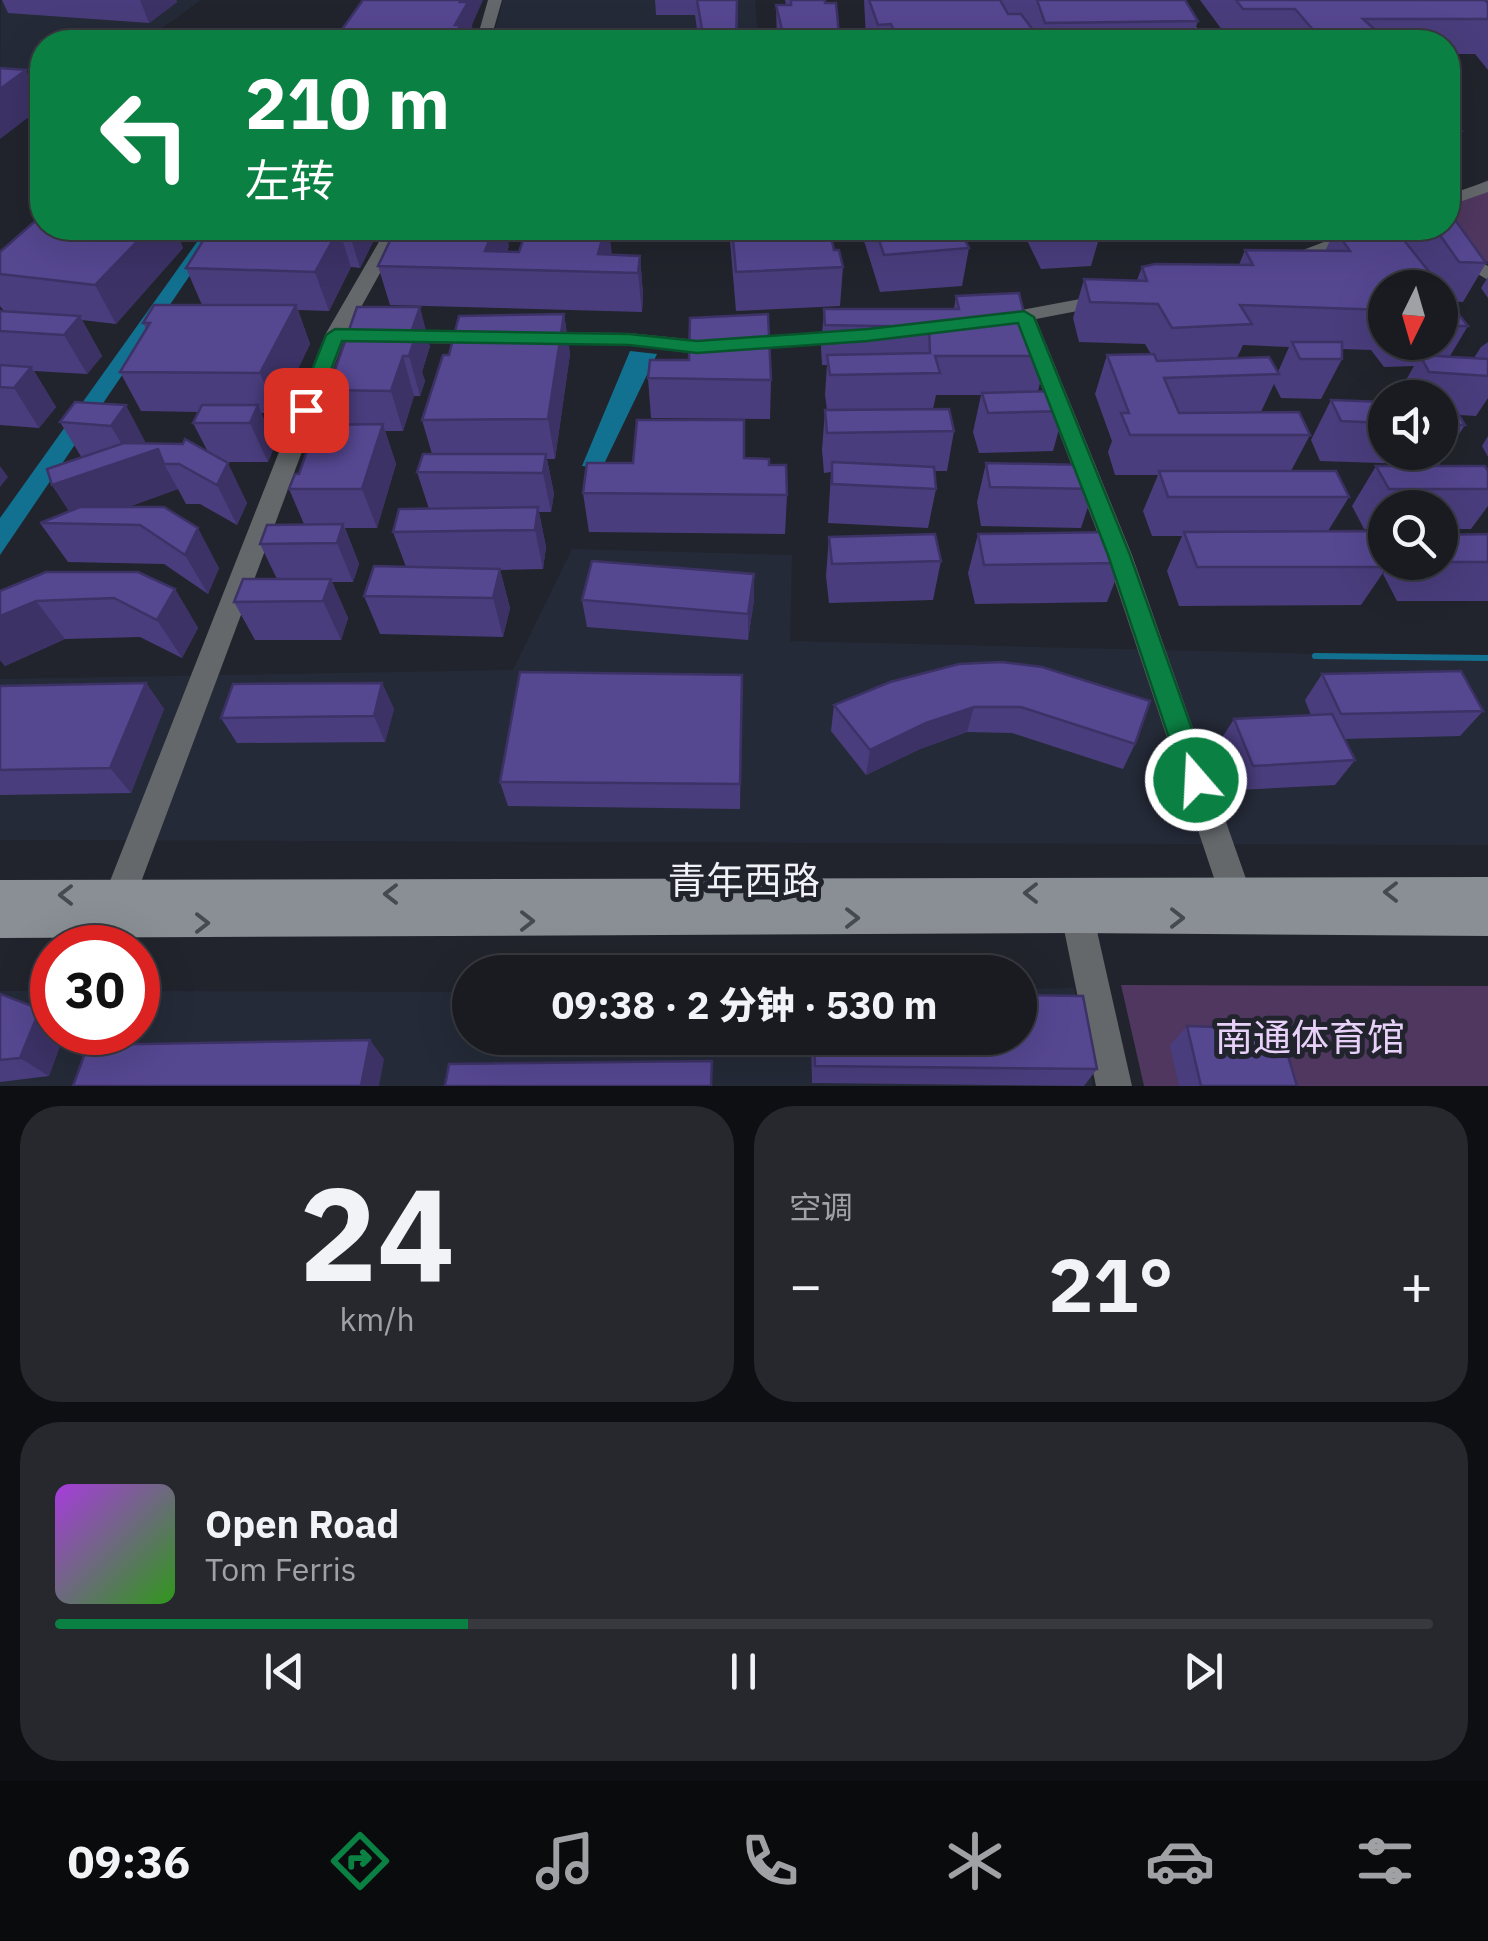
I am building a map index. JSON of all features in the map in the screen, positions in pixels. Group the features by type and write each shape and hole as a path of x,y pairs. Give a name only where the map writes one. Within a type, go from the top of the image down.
{"main road":[{"name":"青年西路","path":"1075,905 1235,893 1488,892"},
{"name":"青年西路","path":"0,896 115,909"},
{"name":"青年西路","path":"0,922 115,909 1075,905 1488,920"}],"street":[{"path":"487,30 495,0"},
{"path":"1170,0 1191,30"},
{"path":"1460,196 1488,186"},
{"path":"115,909 335,335 389,240"},
{"path":"1266,267 1342,240"},
{"path":"1430,240 1488,274"},
{"path":"966,324 1024,317 1130,295"},
{"path":"1024,317 1119,555 1235,893"},
{"path":"335,335 629,340 697,347 868,335"},
{"path":"1075,905 1114,1086"}],"shaded area":[{"path":"1,0 201,0 160,30 30,30 30,97 0,94"},
{"path":"503,0 755,0 757,28 684,30 495,30"},
{"path":"572,549 792,555 790,641 1488,658 1488,845 0,840 0,679 513,670"},
{"path":"1074,988 1093,1086 0,1086 0,991 30,991 30,1055 160,1055 160,991 452,992 452,1055 1037,1055 1037,989"}],"green space":[{"path":"1488,180 1488,262 1441,240 1460,240 1460,193"},
{"name":"南通体育馆","path":"1121,985 1488,986 1488,1086 1144,1086"}],"water":[{"path":"198,240 214,240 0,555 0,518"},
{"path":"630,351 657,354 602,468 582,466"}],"building":[{"path":"363,0 468,2 455,25 460,25 458,30 342,30"},
{"path":"697,0 737,0 736,30 684,30 702,29"},
{"path":"791,0 836,3 839,30 782,30 776,5 791,5"},
{"path":"869,0 1000,0 1008,14 1021,14 1033,30 894,30 891,24 878,25"},
{"path":"1037,0 1185,0 1198,21 1045,23"},
{"path":"1236,0 1485,0 1488,19 1363,19 1375,30 1313,30 1295,9 1243,9"},
{"path":"0,68 26,70 0,89"},
{"path":"30,226 30,240 138,240 95,285 0,274 0,252"},
{"path":"1460,227 1486,263 1459,262 1443,240 1460,240"},
{"path":"204,240 333,240 315,272 186,268"},
{"path":"390,240 489,240 485,251 519,252 523,240 602,240 598,254 640,256 638,273 378,266"},
{"path":"733,240 832,240 843,267 736,272"},
{"path":"879,240 965,240 969,248 884,255"},
{"path":"1342,240 1404,240 1428,270 1368,270 1368,309 1240,305 1252,324 1172,328 1158,304 1090,302 1084,279 1147,281 1142,267 1155,264 1253,265 1245,250 1350,251"},
{"path":"1019,293 1030,338 1042,338 1047,356 935,356 940,373 830,375 827,355 930,353 929,327 825,325 824,309 959,309 956,296"},
{"path":"154,305 296,305 260,373 120,372 150,323 143,323"},
{"path":"357,307 420,307 408,341 414,341 409,356 403,356 391,391 328,390"},
{"path":"0,311 80,316 64,335 0,331"},
{"path":"564,314 548,419 422,420 443,355 449,355 459,316"},
{"path":"768,314 771,380 648,378 650,360 689,360 690,318"},
{"path":"1292,342 1342,342 1342,359 1300,359"},
{"path":"1154,354 1157,361 1269,357 1279,374 1164,378 1179,413 1299,412 1310,435 1130,435 1121,413 1129,413 1107,355"},
{"path":"1488,359 1488,376 1429,372 1423,360"},
{"path":"0,365 31,367 14,388 0,387"},
{"path":"1057,391 1064,411 988,413 982,393"},
{"path":"1331,400 1368,401 1368,422 1341,421"},
{"path":"75,402 126,405 111,426 60,422"},
{"path":"202,405 258,405 250,423 193,423"},
{"path":"949,409 954,431 827,433 825,410"},
{"path":"637,420 744,420 744,458 769,459 769,465 786,465 787,495 583,493 587,463 633,463"},
{"path":"383,424 362,489 289,489 295,474 299,474 316,425"},
{"path":"185,439 228,463 217,485 179,464 164,464 158,449 52,485 47,469 124,443 183,444"},
{"path":"423,454 546,454 543,473 417,472"},
{"path":"832,462 934,467 936,489 832,484"},
{"path":"986,463 1088,465 1094,489 990,487"},
{"path":"1485,466 1488,471 1488,489 1389,489 1378,470"},
{"path":"1159,471 1336,471 1349,497 1168,497"},
{"path":"80,507 164,507 198,528 185,555 140,525 40,523"},
{"path":"538,507 535,530 393,532 399,509"},
{"path":"343,524 337,543 260,544 267,525"},
{"path":"1368,531 1368,567 1197,567 1184,532"},
{"path":"1112,532 1122,563 984,565 978,534"},
{"path":"935,534 941,561 832,564 829,537"},
{"path":"1488,534 1488,562 1458,562 1458,535"},
{"path":"592,561 754,574 748,614 582,600"},
{"path":"374,566 500,569 493,598 364,596"},
{"path":"46,572 138,572 175,589 157,620 114,598 36,601 0,616 0,591"},
{"path":"243,579 331,579 323,601 234,602"},
{"path":"1001,662 1042,667 1150,701 1135,744 1021,707 974,707 926,723 870,750 834,705 890,682 959,664"},
{"path":"1461,671 1483,711 1341,714 1322,674"},
{"path":"520,672 742,675 740,784 500,782"},
{"path":"146,683 110,768 0,770 0,686"},
{"path":"382,683 374,716 221,718 233,684"},
{"path":"1332,714 1355,760 1253,766 1234,719"},
{"path":"0,994 30,1005 30,1034 20,1058 0,1060"},
{"path":"1037,995 1083,996 1097,1069 815,1066 815,1055 1037,1055"},
{"path":"1187,1026 1280,1029 1297,1086 1201,1086"},
{"path":"370,1040 361,1086 73,1086 84,1055 160,1055 160,1044"},
{"path":"712,1061 711,1086 445,1086 449,1064"}],"waterway":[{"path":"1315,656 1488,658"}],"route":[{"path":"306,410 335,335 406,333 629,340 697,347 868,335 1024,317 1119,555 1196,780"}]}
